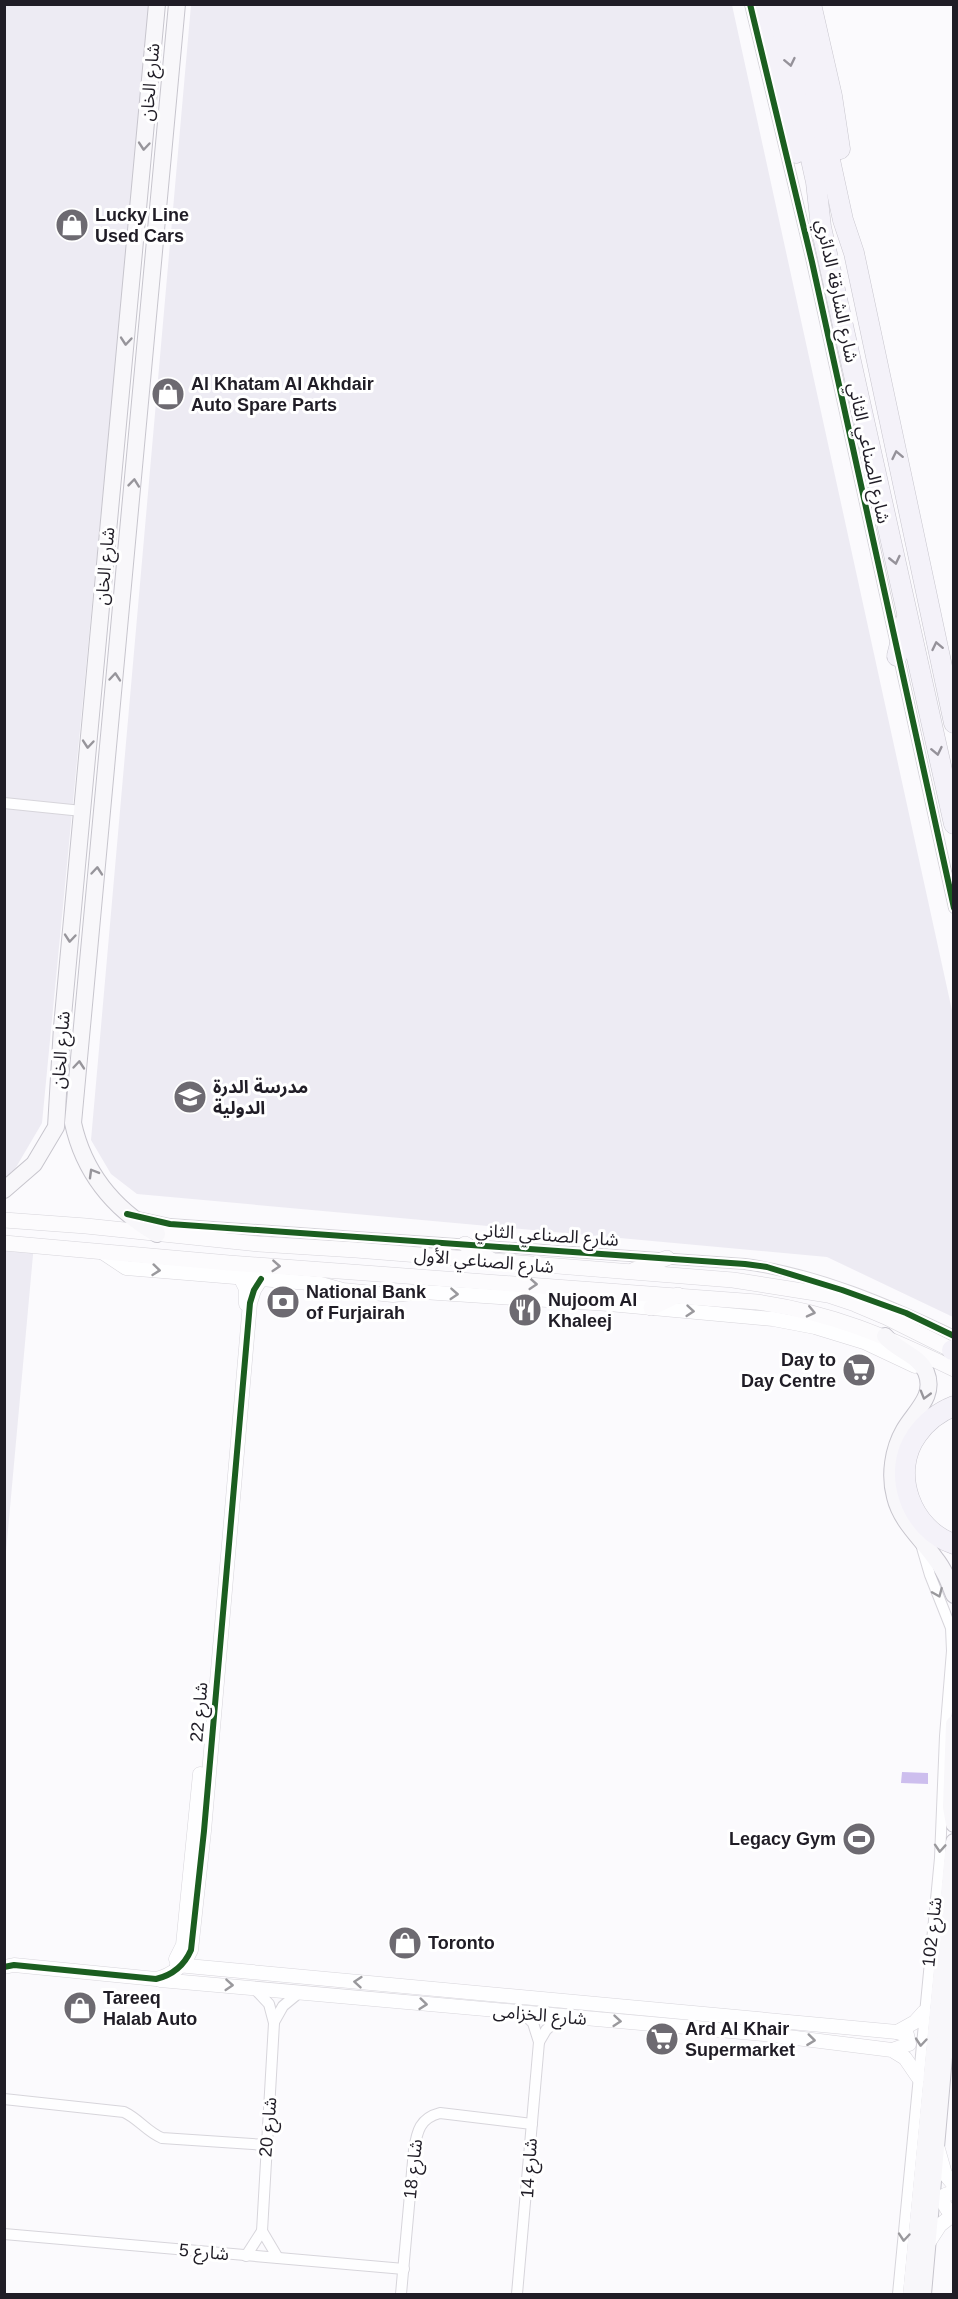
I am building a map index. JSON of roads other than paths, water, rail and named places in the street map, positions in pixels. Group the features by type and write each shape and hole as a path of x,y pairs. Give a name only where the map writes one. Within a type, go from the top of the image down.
{"highway":[{"path":"760,4 801,171 821,227"},
{"name":"شارع الشارقة الدائري","path":"777,4 816,182 821,227 954,824"},
{"name":"شارع الشارقة الدائري","path":"796,4 843,220 854,253 954,723"},
{"path":"811,4 832,96 854,220 854,253"},
{"path":"897,656 907,614"},
{"path":"954,1406 938,1414 916,1436 909,1450 906,1483 909,1498 923,1523 934,1533 954,1544"}],"main road":[{"name":"شارع الخان","path":"4,1190 34,1164 56,1127 62,1027 157,4"},
{"name":"شارع الخان","path":"127,1214 109,1197 90,1170 78,1143 73,1123 177,4"},
{"path":"127,1214 157,1234"},
{"name":"شارع الصناعي الأول","path":"4,1220 259,1244 742,1281 828,1295 886,1317 953,1351"},
{"path":"356,1250 377,1238"},
{"name":"شارع الصناعي الأول","path":"4,1243 229,1263 678,1295 782,1306 830,1317 885,1336 953,1351"},
{"path":"465,1244 493,1262"},
{"path":"627,1273 667,1258"},
{"path":"229,1263 240,1277"},
{"path":"842,1290 855,1304"},
{"path":"651,1308 678,1295"},
{"path":"782,1306 794,1322"},
{"path":"885,1336 892,1345 919,1363 928,1381 927,1396 901,1436 892,1468 892,1483 899,1510 940,1564 954,1595"},
{"path":"954,1724 951,1807 954,1824"},
{"name":"شارع 102","path":"911,2295 954,1842"},
{"name":"شارع 102","path":"923,2295 937,2147 948,2077 954,1953"},
{"path":"924,2012 940,1974"}],"street":[{"name":"شارع الصناعي الثاني","path":"750,4 812,262 954,908"},
{"path":"4,803 82,811"},
{"name":"شارع الصناعي الثاني","path":"127,1214 170,1224 767,1267 906,1313 953,1351"},
{"path":"102,1252 126,1268 321,1284 343,1290 393,1295 423,1292 651,1308 794,1322 864,1342 925,1371"},
{"name":"شارع 22","path":"177,1964 183,1945 247,1298 246,1289 240,1277"},
{"name":"شارع 22","path":"177,1964 192,1944 250,1303 261,1279"},
{"name":"شارع 102","path":"898,2295 940,1858 952,1639 947,1616 930,1575 919,1538"},
{"path":"4,1961 151,1972 177,1964"},
{"path":"4,1967 14,1965 149,1980 168,1976 177,1964"},
{"name":"شارع الخزامى","path":"177,1964 897,2032"},
{"name":"شارع الخزامى","path":"149,1980 254,1987 524,2014 764,2034 892,2050"},
{"name":"شارع 20","path":"246,2256 262,2231 274,2023 269,2004 254,1987"},
{"path":"274,2023 283,2006 300,1992"},
{"path":"897,2032 909,2026 924,2012"},
{"path":"524,2014 533,2023 539,2042"},
{"path":"539,2042 550,2025 562,2016"},
{"path":"717,2031 725,2028 767,2031 771,2027 771,2021"},
{"path":"892,2050 909,2044 907,2035 897,2032"},
{"name":"شارع 14","path":"517,2295 539,2042"},
{"path":"892,2050 905,2058 918,2077"},
{"path":"4,2099 124,2112 135,2118 154,2135 162,2138 266,2145"},
{"name":"شارع 18","path":"401,2295 416,2136 424,2120 440,2113 532,2124"},
{"path":"937,2147 945,2174 954,2185"},
{"path":"928,2244 940,2224 954,2213 947,2209 943,2202 945,2195 954,2192"},
{"path":"262,2231 278,2258"},
{"name":"شارع 5","path":"4,2234 404,2269"}],"place":[{"name":"Lucky Line Used Cars","path":"72,225"},
{"name":"Al Khatam Al Akhdair Auto Spare Parts","path":"168,394"},
{"name":"مدرسة الدرة الدولية","path":"190,1097"},
{"name":"National Bank of Furjairah","path":"283,1302"},
{"name":"Nujoom Al Khaleej","path":"525,1310"},
{"name":"Day to Day Centre","path":"859,1370"},
{"name":"Legacy Gym","path":"859,1839"},
{"name":"Toronto","path":"405,1943"},
{"name":"Tareeq Halab Auto","path":"80,2008"},
{"name":"Ard Al Khair Supermarket","path":"662,2039"}]}
